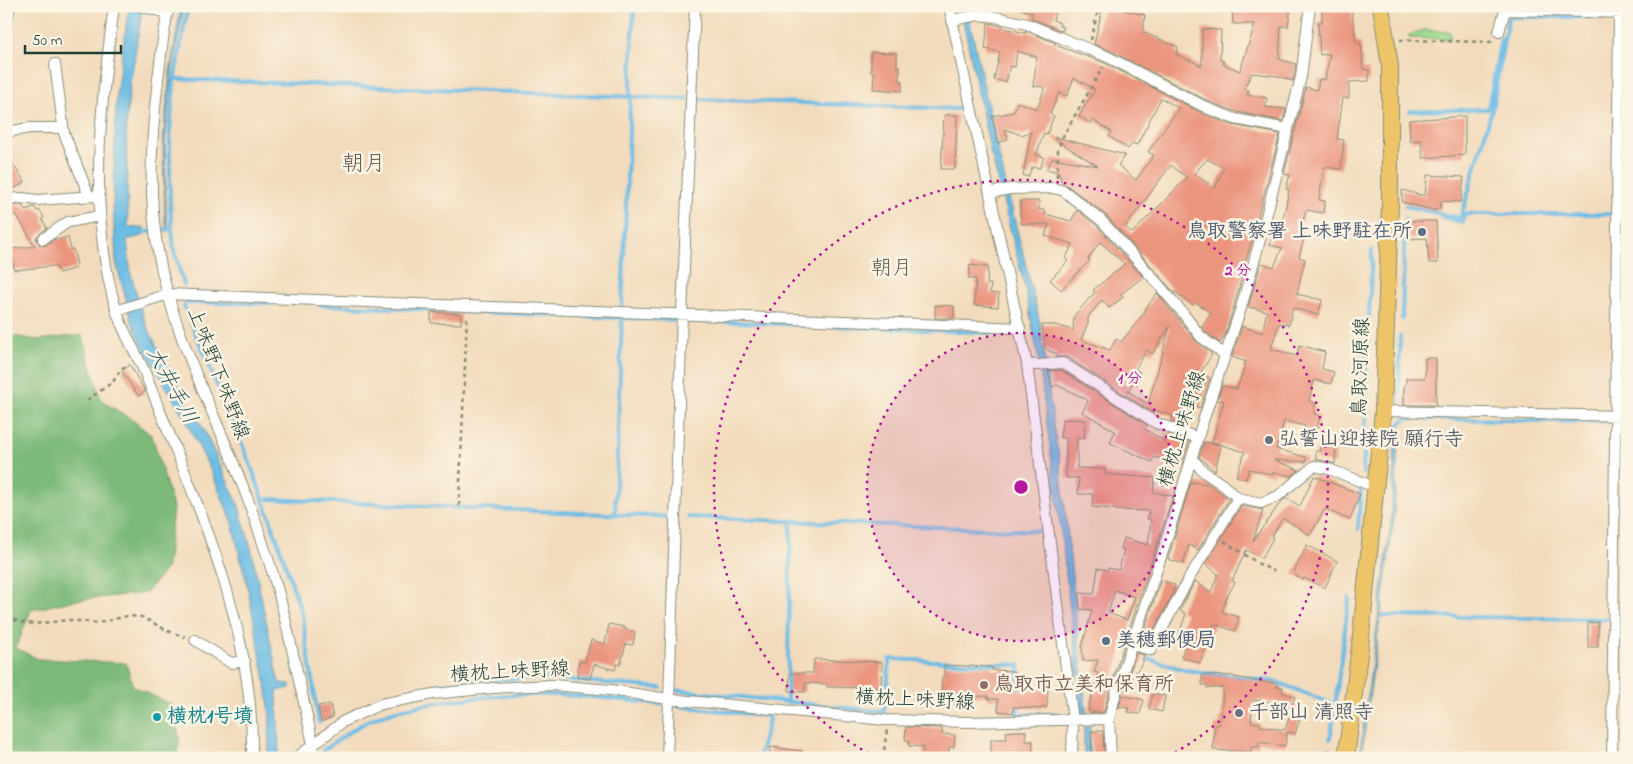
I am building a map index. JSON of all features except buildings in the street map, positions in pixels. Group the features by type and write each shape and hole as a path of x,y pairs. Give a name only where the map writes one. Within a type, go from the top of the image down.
{"main road":[{"name":"鳥取河原線","path":"1346,758 1361,636 1383,411 1390,206 1390,66 1381,6"}],"street":[{"path":"6,24 10,6"},
{"path":"94,196 105,73 114,6"},
{"path":"138,6 156,10 168,10"},
{"path":"667,758 695,6"},
{"path":"949,6 1027,364 1073,721 1072,758"},
{"name":"横枕上味野線","path":"296,758 344,721 381,704 433,694 552,685 611,690 668,699 886,720 967,722 1109,719 1117,689 1241,308 1301,77 1310,6"},
{"path":"1499,32 1505,8 1623,13 1621,416 1612,758"},
{"name":"上味野下味野線","path":"168,10 154,119 152,173 158,250 168,294 188,355 237,472 270,566 282,606 313,744 313,758"},
{"path":"952,20 979,15 1027,24 1108,57 1209,109 1235,118 1288,129"},
{"path":"55,64 63,128 94,196 100,216 104,259 116,311 139,359 208,531 228,593 245,661 253,728 252,758"},
{"path":"6,132 30,128 63,128"},
{"path":"990,193 1010,189 1059,189 1101,220 1170,298 1201,337 1225,355"},
{"path":"6,199 94,196"},
{"path":"43,239 68,222 100,216"},
{"path":"116,311 168,294 1020,328"},
{"path":"1027,364 1063,363 1156,423 1198,438"},
{"path":"1383,411 1621,416"},
{"path":"1192,459 1204,472 1238,498 1261,503 1278,496 1314,466 1328,469 1375,486"},
{"path":"1132,645 1151,650 1188,580 1238,498"},
{"path":"195,640 231,663 245,661"},
{"path":"1109,719 1111,758"}],"path":[{"path":"1090,49 1098,6"},
{"path":"1386,41 1410,39 1493,42 1496,41 1499,32"},
{"path":"1059,189 1057,176 1058,149 1063,136 1108,57"},
{"path":"459,506 467,306"},
{"path":"87,400 113,382 121,370 139,359"},
{"path":"1215,535 1259,564 1274,571"},
{"path":"6,616 20,622 34,624 69,620 98,623 127,616 142,617 168,631 195,640"},
{"path":"883,758 887,724"}],"green space":[{"path":"1425,30 1450,32 1450,39 1409,38 1409,35"},
{"path":"6,335 37,340 82,335 101,400 135,422 152,436 173,507 167,567 146,593 76,600 31,610 16,648 38,659 126,663 133,686 174,706 179,738 178,758 6,758"}],"water":[{"name":"大井手川","path":"129,6 143,6 130,84 126,124 128,225 130,228 144,227 143,236 127,241 131,275 144,319 157,347 206,434 238,504 251,548 279,683 290,684 290,688 278,691 277,693 279,758 268,758 270,720 268,696 247,584 231,519 211,471 185,419 142,345 132,322 116,262 113,206 115,126 117,88"},
{"path":"181,6 184,6 172,71 165,141 166,214 169,231 164,231 167,229 165,222 163,141 170,72"},
{"path":"960,6 966,6 998,152 1040,323 1060,461 1086,710 1088,714 1082,715 1039,362 1025,288 990,149"},
{"path":"1396,425 1399,425 1394,517 1361,758 1359,758 1391,523"},
{"path":"1090,726 1089,758 1084,758 1084,727"}],"waterway":[{"path":"184,285 174,250 170,205 170,129 174,81 188,6"},
{"path":"622,306 634,6"},
{"path":"1405,206 1460,218 1492,110 1508,18 1599,17"},
{"path":"1410,111 1488,109 1501,38"},
{"path":"177,79 687,99"},
{"path":"699,99 958,109"},
{"path":"1441,217 1463,222 1465,214 1610,214"},
{"path":"1402,319 1405,219"},
{"path":"139,233 168,229"},
{"path":"1369,317 1372,250"},
{"path":"186,303 271,303"},
{"path":"321,305 464,311"},
{"path":"184,306 249,461 302,614 319,723"},
{"path":"470,312 677,320"},
{"path":"615,513 622,319"},
{"path":"689,320 1000,333"},
{"path":"1366,401 1368,327"},
{"path":"1399,404 1400,336"},
{"path":"1363,473 1366,413"},
{"path":"1400,424 1406,418 1604,422"},
{"path":"1358,529 1361,488"},
{"path":"268,499 670,517"},
{"path":"688,517 1038,531"},
{"path":"787,701 791,521"},
{"path":"1149,659 1185,670 1277,682 1335,705 1349,598"},
{"path":"1383,616 1606,619"},
{"path":"1620,618 1627,618"},
{"path":"676,690 884,712 890,659 1019,665 1018,693"},
{"path":"435,685 499,679 548,678 661,688"},
{"path":"323,758 323,750 368,721 385,714 427,704 494,696 537,695 597,697 661,704"},
{"path":"1017,703 1017,715 1059,714"},
{"path":"678,706 768,716"},
{"path":"1330,739 1334,714"},
{"path":"759,758 769,719"},
{"path":"1328,758 1329,749"}],"place":[{"name":"鳥取警察署 上味野駐在所","path":"1422,232"},
{"name":"弘誓山迎接院 願行寺","path":"1269,440"},
{"name":"美穂郵便局","path":"1106,641"},
{"name":"鳥取市立美和保育所","path":"984,685"},
{"name":"千部山 清照寺","path":"1239,713"},
{"name":"横枕1号墳","path":"157,717"}],"district":[{"name":"朝月","path":"364,165"},
{"name":"朝月","path":"892,269"}]}
